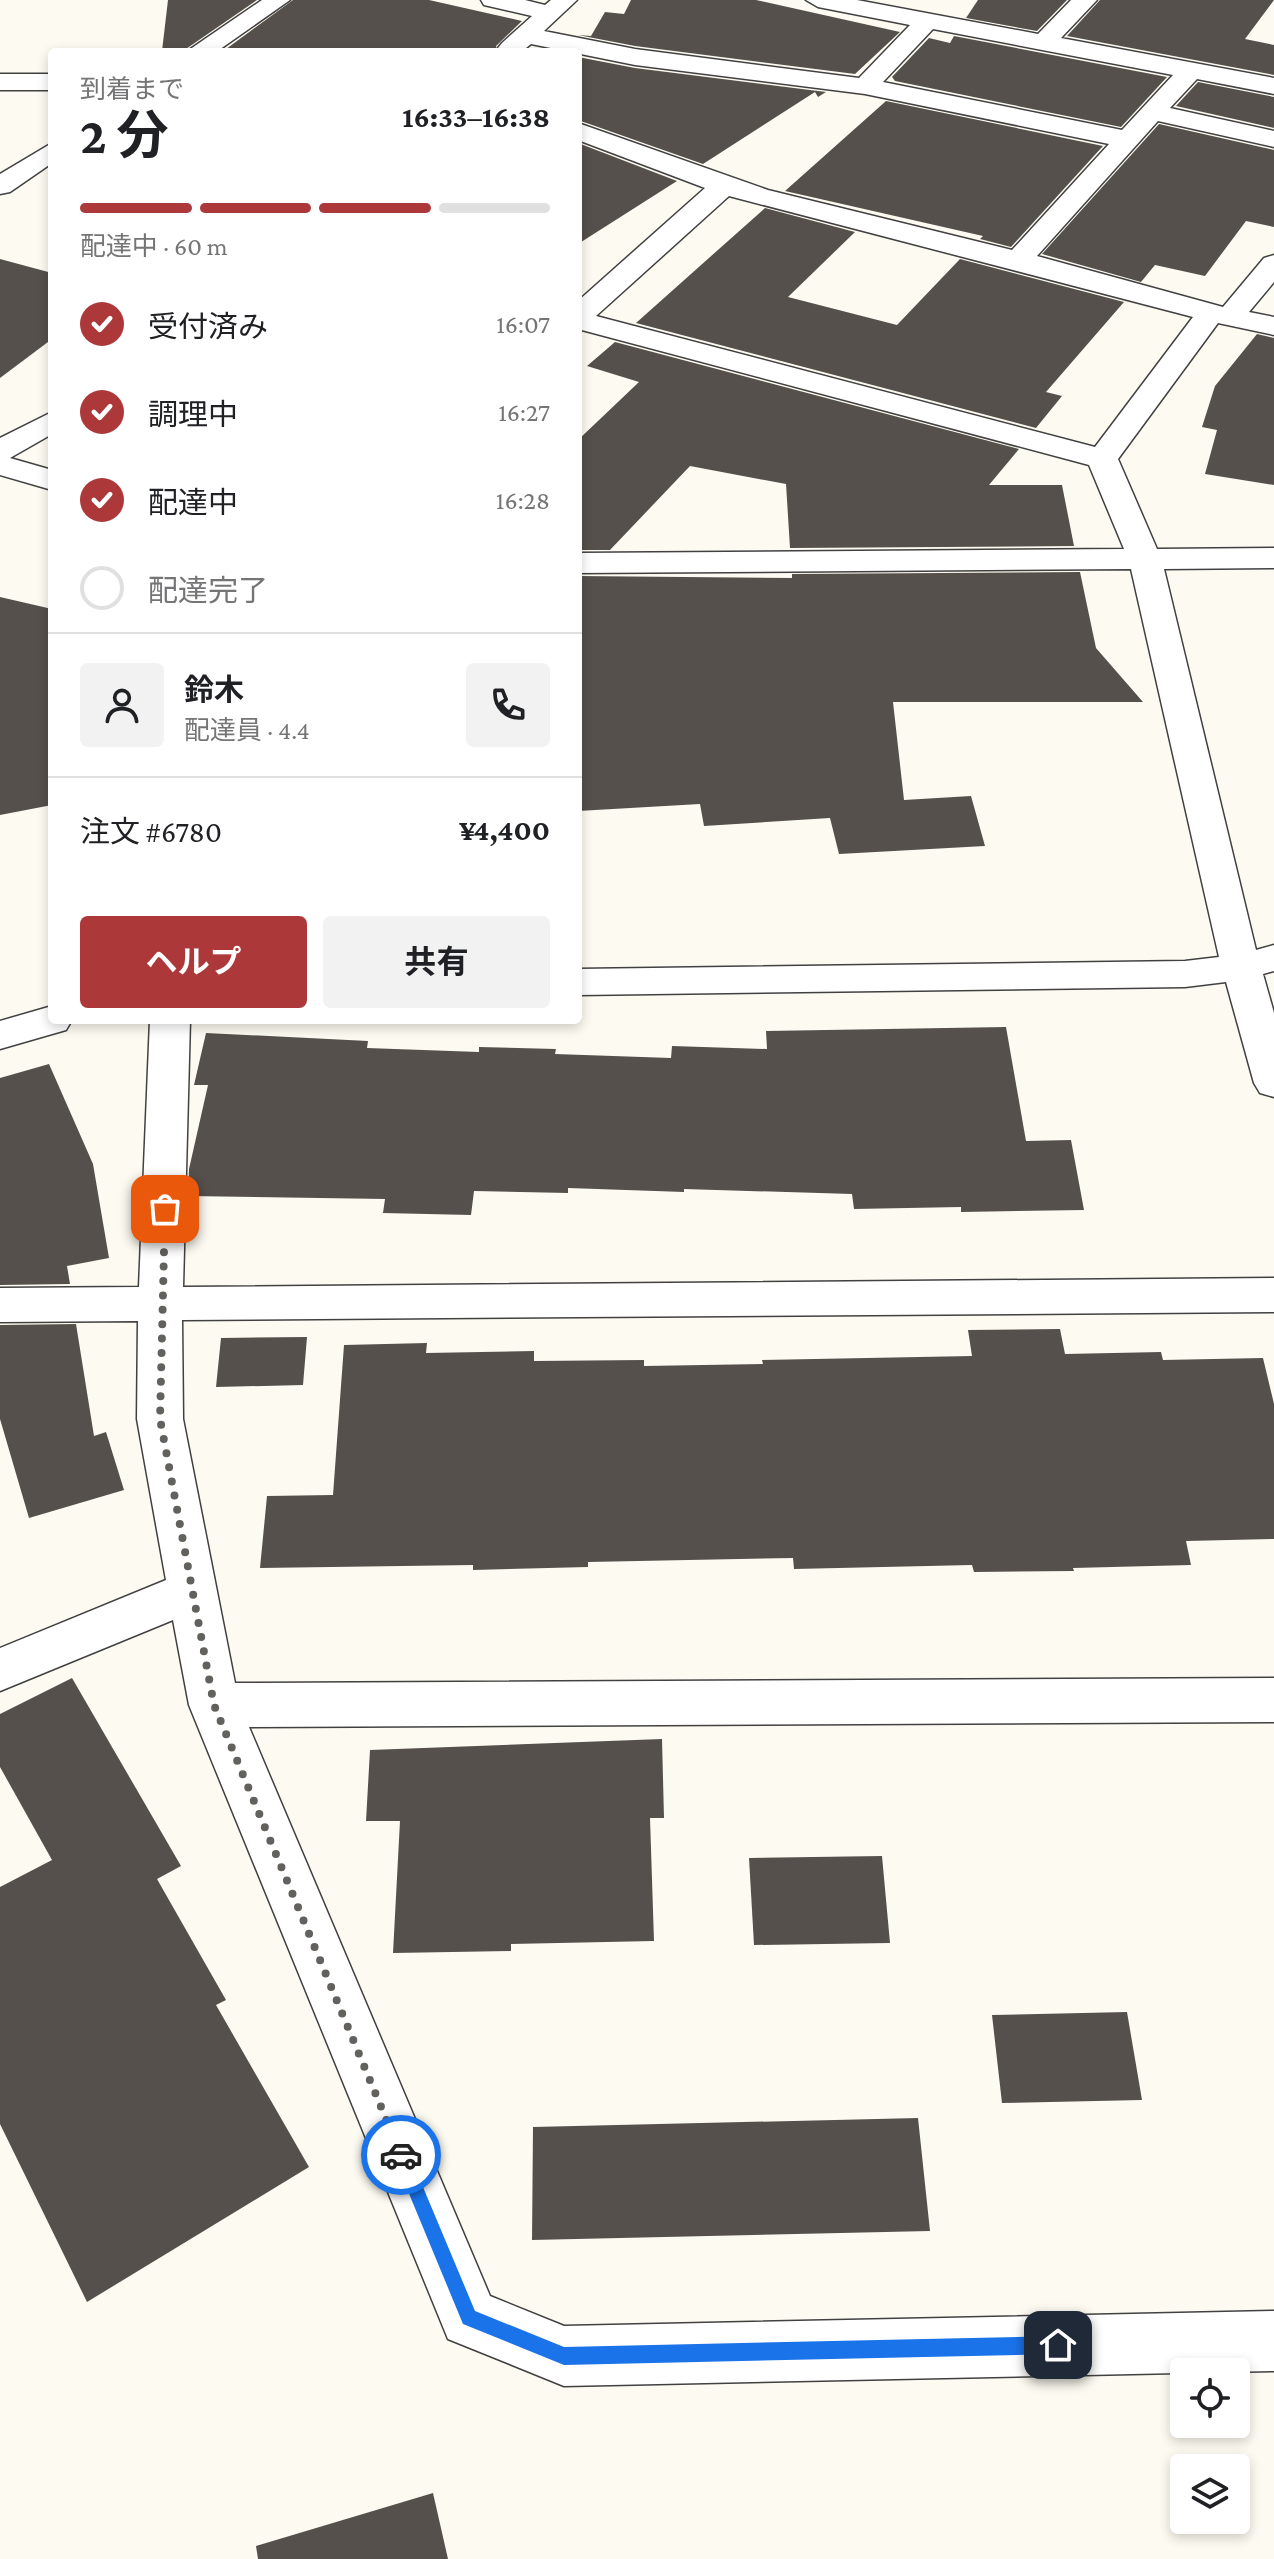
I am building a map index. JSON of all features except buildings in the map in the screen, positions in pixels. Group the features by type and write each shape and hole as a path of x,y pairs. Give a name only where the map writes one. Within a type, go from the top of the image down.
{"street":[{"path":"205,48 278,0"},
{"path":"493,0 557,6"},
{"path":"818,0 1274,86"},
{"path":"1045,41 1085,0"},
{"path":"516,43 557,6"},
{"path":"865,86 928,20"},
{"path":"516,43 558,48"},
{"path":"582,51 865,86 1125,139"},
{"path":"1018,260 1192,69"},
{"path":"0,82 48,82"},
{"path":"1151,112 1274,139"},
{"path":"582,133 724,186 1220,315 1274,326"},
{"path":"0,186 48,154"},
{"path":"582,314 724,186"},
{"path":"1102,459 1220,315 1274,264"},
{"path":"582,319 1102,459"},
{"path":"0,451 48,423"},
{"path":"1102,459 1145,559 1258,963 1274,1083"},
{"path":"0,465 48,479"},
{"path":"582,563 1274,558"},
{"path":"582,982 1185,974 1258,963"},
{"path":"0,1035 48,1021"},
{"path":"170,1024 160,1419 214,1705 469,2318 564,2356 1274,2341"},
{"path":"0,1305 1274,1295"},
{"path":"0,1670 194,1590"},
{"path":"214,1705 1274,1700"}],"way so far":[{"path":"165,1209 159,1351 160,1419 214,1705 401,2155"}],"route":[{"path":"401,2155 469,2318 564,2356 1058,2345"}]}
